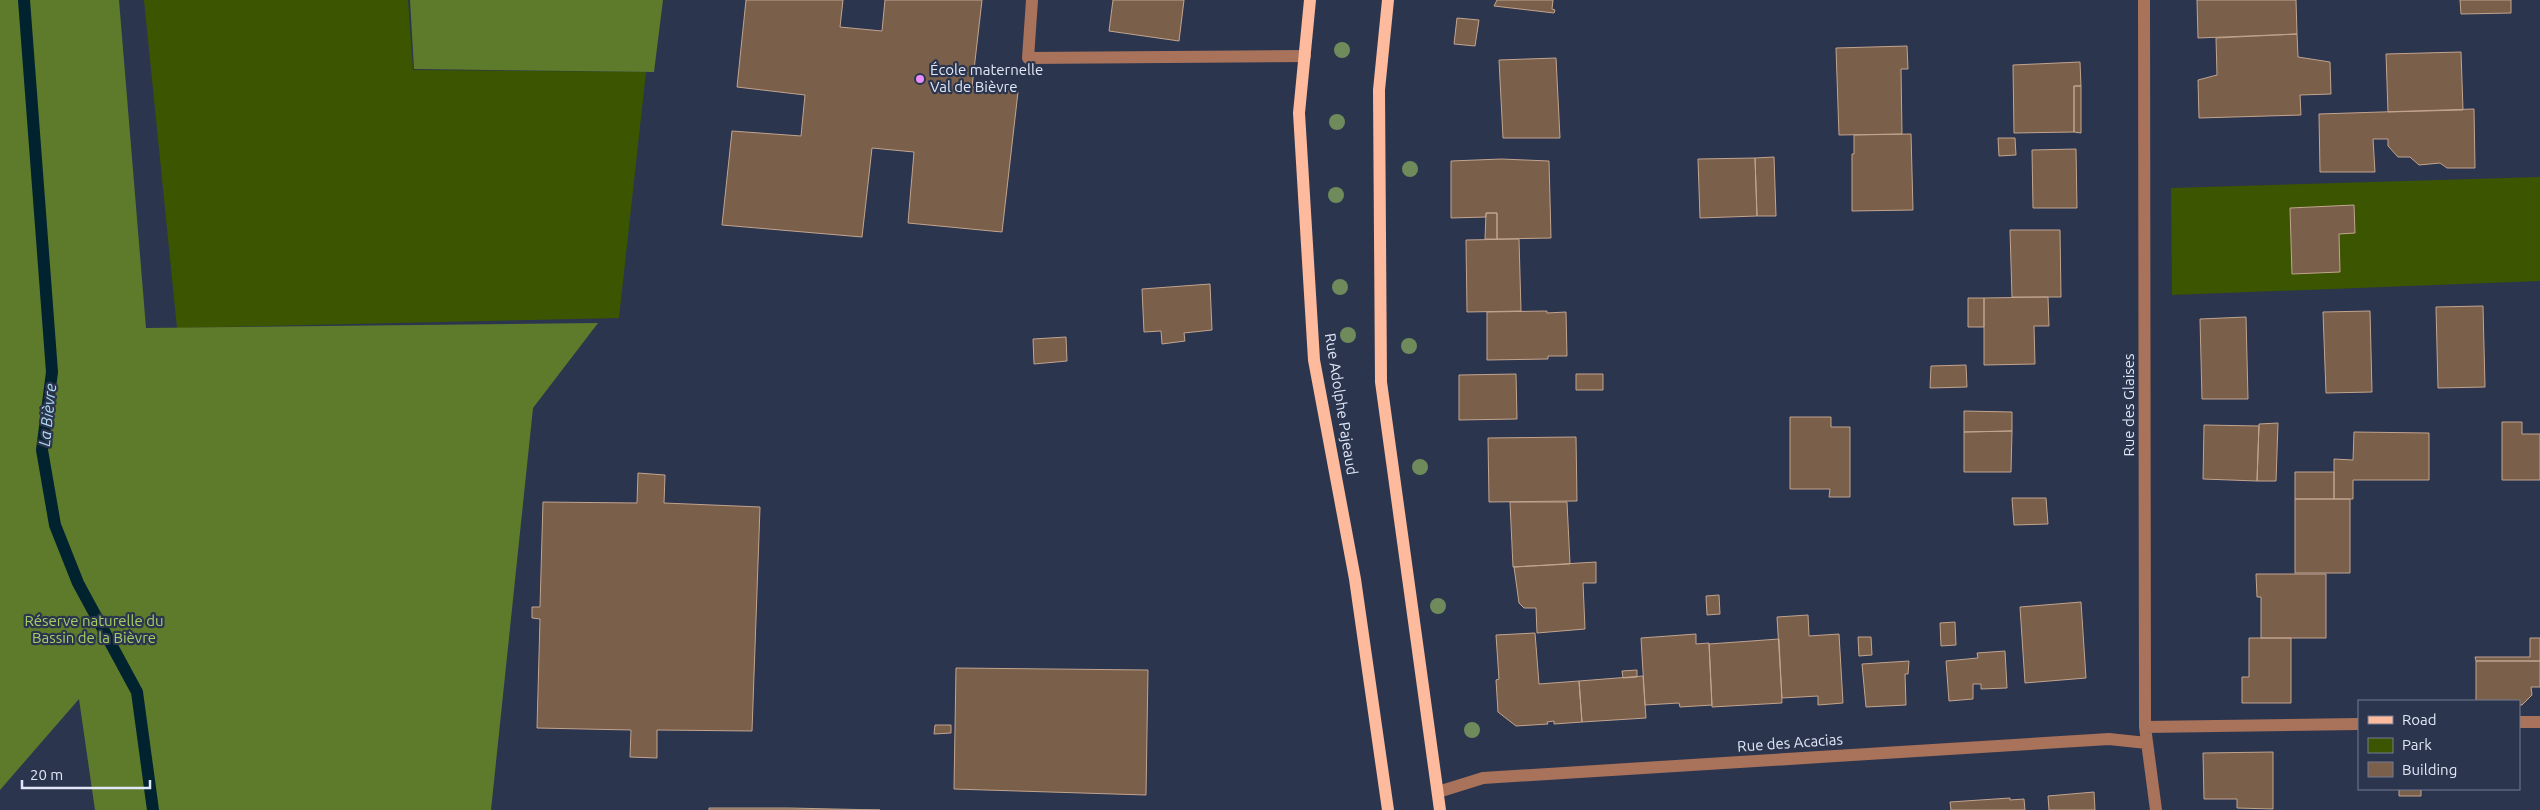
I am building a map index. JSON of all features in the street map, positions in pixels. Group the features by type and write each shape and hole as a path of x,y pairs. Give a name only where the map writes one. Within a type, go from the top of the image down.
{"main road":[{"name":"Rue Adolphe Pajeaud","path":"1310,0 1299,113 1314,360 1356,579 1388,810"},
{"path":"1388,0 1379,90 1381,382 1440,810"}],"street":[{"path":"1032,0 1028,58 1304,56"},
{"name":"Rue des Glaises","path":"2144,0 2145,726 2156,810"},
{"path":"2520,722 2540,722"},
{"path":"2145,726 2358,724"},
{"name":"Rue des Acacias","path":"1438,792 1483,778 2109,739 2147,743"}],"green space":[{"name":"Réserve naturelle du Bassin de la Bièvre","path":"0,0 119,0 146,328 598,323 533,408 491,810 95,810 79,699 0,790"},
{"path":"144,0 408,0 413,70 646,72 619,318 177,328"},
{"path":"410,0 663,0 654,72 414,69"},
{"path":"2540,177 2540,281 2172,295 2171,188"}],"building":[{"path":"746,0 843,0 840,27 882,31 885,0 982,0 972,87 1018,92 1002,232 908,223 914,152 872,148 862,237 722,225 732,131 801,136 805,95 737,87"},
{"path":"1113,0 1184,0 1179,41 1109,31"},
{"path":"1497,0 1553,0 1552,9 1555,10 1554,13 1494,6"},
{"path":"2197,0 2296,0 2297,34 2198,38"},
{"path":"2460,0 2511,0 2511,13 2461,14"},
{"path":"1457,18 1479,20 1475,46 1454,44"},
{"path":"2297,34 2298,57 2330,62 2331,94 2300,95 2301,115 2199,118 2198,80 2217,75 2216,38"},
{"path":"1907,46 1908,69 1901,69 1902,134 1839,135 1836,48"},
{"path":"2461,52 2463,110 2388,112 2386,54"},
{"path":"1556,58 1560,138 1503,138 1499,60"},
{"path":"2080,62 2081,86 2074,86 2074,132 2014,133 2013,65"},
{"path":"2074,86 2081,86 2081,133 2074,132"},
{"path":"2474,109 2475,168 2447,168 2440,163 2419,165 2410,157 2398,157 2388,146 2388,139 2373,139 2375,172 2320,172 2319,114"},
{"path":"1911,134 1913,210 1852,211 1854,135"},
{"path":"1998,138 2015,138 2016,155 1999,156"},
{"path":"2076,149 2077,208 2033,208 2032,150"},
{"path":"1774,157 1776,216 1757,216 1755,158"},
{"path":"1755,158 1757,216 1700,218 1698,159"},
{"path":"1501,159 1549,161 1551,238 1497,239 1497,213 1486,213 1486,217 1451,218 1451,161"},
{"path":"2354,205 2355,233 2339,234 2340,272 2292,274 2290,208"},
{"path":"1486,213 1497,213 1497,239 1485,239"},
{"path":"2010,230 2060,230 2061,297 2012,297"},
{"path":"1519,239 1521,311 1467,312 1466,240"},
{"path":"1210,284 1212,330 1184,333 1185,341 1162,344 1161,331 1144,332 1142,289"},
{"path":"2048,297 2049,326 2034,326 2035,364 1984,365 1984,298"},
{"path":"1968,298 1984,298 1984,327 1968,327"},
{"path":"2483,306 2485,387 2438,388 2436,307"},
{"path":"1547,311 1547,313 1566,312 1567,356 1548,356 1548,359 1487,360 1487,312"},
{"path":"2370,311 2372,392 2326,393 2323,312"},
{"path":"2246,317 2248,399 2202,399 2200,319"},
{"path":"1066,337 1067,361 1034,364 1033,339"},
{"path":"1966,365 1967,387 1930,388 1931,366"},
{"path":"1516,374 1517,419 1459,420 1459,375"},
{"path":"1576,374 1603,374 1603,390 1576,390"},
{"path":"1964,411 2012,412 2012,431 1964,432"},
{"path":"1790,417 1831,417 1831,427 1850,427 1850,497 1829,497 1830,489 1790,489"},
{"path":"2502,422 2522,422 2522,434 2540,434 2540,480 2502,480"},
{"path":"2278,423 2276,481 2257,481 2259,424"},
{"path":"2204,425 2259,426 2257,481 2203,479"},
{"path":"2012,431 2011,472 1964,472 1964,432"},
{"path":"2354,432 2429,433 2429,480 2353,480 2353,499 2334,499 2334,459 2353,460"},
{"path":"1576,437 1577,501 1489,502 1488,438"},
{"path":"2295,472 2334,472 2334,499 2295,499"},
{"path":"638,473 665,475 664,503 760,507 752,731 657,730 657,758 630,757 631,730 537,728 540,619 532,618 532,607 540,607 543,502 637,503"},
{"path":"2012,498 2046,498 2048,524 2014,525"},
{"path":"2295,499 2350,499 2350,573 2295,573"},
{"path":"1510,502 1567,502 1570,564 1513,567"},
{"path":"1596,562 1596,583 1583,583 1585,629 1537,633 1536,608 1524,608 1519,603 1514,567"},
{"path":"2256,574 2326,574 2326,638 2261,638 2261,597 2257,597"},
{"path":"1719,595 1720,614 1707,615 1706,596"},
{"path":"2081,602 2086,678 2025,683 2020,607"},
{"path":"1808,615 1809,636 1839,634 1843,703 1818,705 1818,696 1782,698 1777,617"},
{"path":"1955,622 1956,645 1941,646 1940,623"},
{"path":"1535,633 1539,684 1579,681 1582,722 1554,724 1554,721 1547,722 1548,724 1516,726 1498,712 1496,680 1499,679 1496,635"},
{"path":"1696,634 1696,644 1709,643 1712,705 1680,707 1679,703 1645,705 1641,638"},
{"path":"1858,637 1871,637 1872,655 1859,656"},
{"path":"2249,638 2291,638 2291,703 2242,703 2242,677 2249,677"},
{"path":"2530,638 2540,638 2540,661 2476,661 2475,657 2530,657"},
{"path":"1779,639 1782,703 1712,707 1709,644"},
{"path":"2005,651 2007,688 1981,689 1981,684 1973,684 1973,699 1949,701 1946,661 1978,658 1977,653"},
{"path":"1909,661 1908,674 1905,674 1906,705 1866,707 1862,664"},
{"path":"2476,661 2540,661 2540,687 2531,687 2532,695 2522,705 2520,705 2520,700 2476,700"},
{"path":"956,668 1148,670 1146,795 954,789"},
{"path":"1637,670 1637,677 1623,678 1622,671"},
{"path":"1643,676 1646,718 1582,722 1579,681"},
{"path":"935,725 951,725 951,733 934,734"},
{"path":"2273,752 2273,809 2237,808 2237,799 2204,799 2203,753"},
{"path":"2399,790 2421,790 2421,796 2399,796"},
{"path":"2094,792 2095,810 2049,810 2048,796"},
{"path":"2010,798 2010,800 2024,799 2025,810 1951,810 1950,802"},
{"path":"709,808 789,808 880,810 709,810"}],"waterway":[{"name":"La Bièvre","path":"24,0 52,372 42,450 55,525 78,583 137,692 153,810"}],"place":[{"name":"École maternelle Val de Bièvre","path":"920,79"}]}
